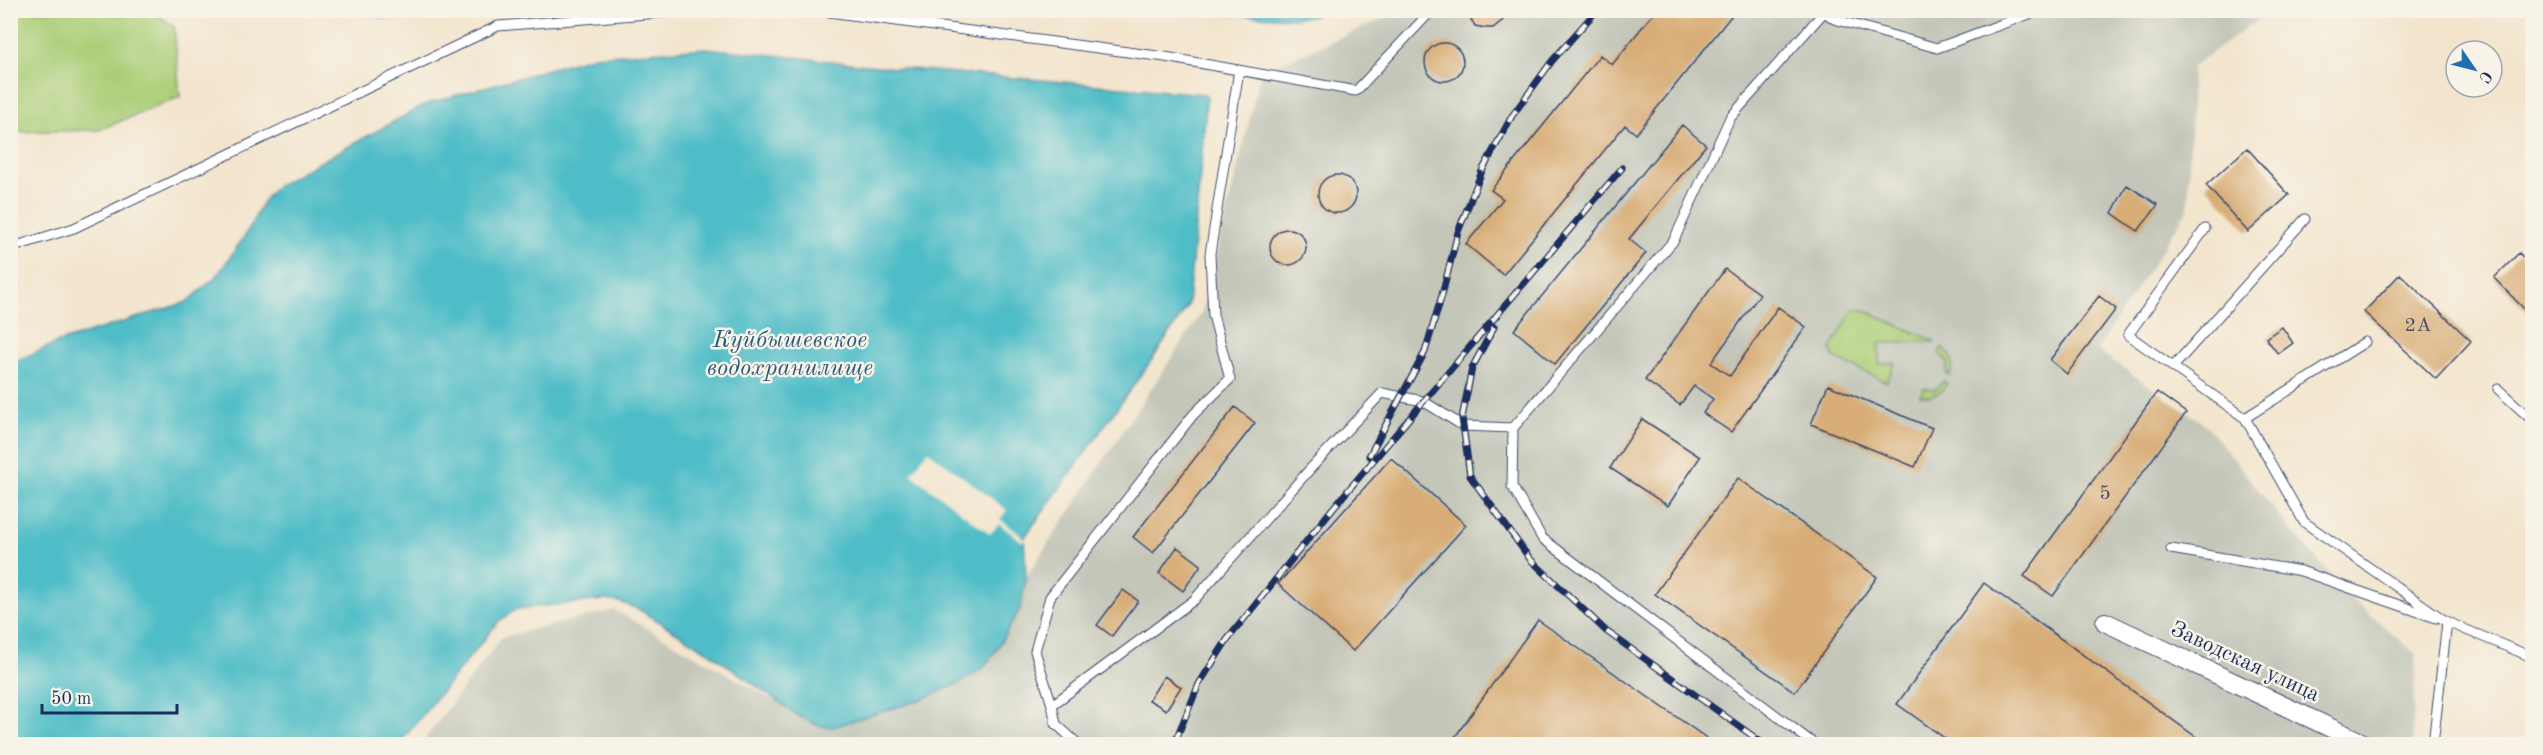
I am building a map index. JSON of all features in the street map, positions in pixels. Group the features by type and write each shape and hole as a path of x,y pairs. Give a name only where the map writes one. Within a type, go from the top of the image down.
{"street":[{"name":"Заводская улица","path":"2105,622 2365,744"}],"lane":[{"path":"10,248 74,228 498,26 696,10"},
{"path":"814,10 1154,56 1356,91 1432,10"},
{"path":"1814,744 1542,538 1512,486 1513,428 1674,240 1731,118 1823,11 1834,19 1936,48 2040,10"},
{"path":"1078,744 1056,724 1035,651 1050,597 1193,415 1230,379 1213,315 1210,254 1239,70"},
{"path":"2173,367 2305,219"},
{"path":"2205,230 2128,334 2245,418 2304,522 2447,622"},
{"path":"2245,418 2365,342"},
{"path":"2498,389 2532,420"},
{"path":"1052,705 1194,600 1311,468 1382,393 1423,401 1463,426 1513,428"},
{"path":"2171,549 2301,571 2447,622 2532,657"},
{"path":"2433,744 2447,622"}],"shaded area":[{"path":"1403,10 2270,11 2192,67 2188,209 2097,350 2207,426 2290,529 2353,600 2416,654 2412,744 421,744 502,637 615,610 819,726 833,727 920,700 1021,607 1026,577 1202,312 1261,72"}],"green space":[{"path":"10,11 153,11 174,27 180,97 99,130 11,132"},
{"path":"1857,309 1936,342 1879,343 1879,364 1895,363 1887,382 1834,358 1831,349 1852,311"},
{"path":"1942,347 1952,359 1950,375 1946,373 1948,362 1939,353"},
{"path":"1943,381 1947,383 1939,392 1928,396 1920,395 1924,388 1935,390"}],"water":[{"path":"360,11 434,11 414,16 389,18"},
{"path":"1164,11 1326,11 1313,16 1292,18"},
{"name":"Куйбышевское водохранилище","path":"706,48 886,67 1203,94 1207,97 1188,305 1158,351 1024,538 1026,577 1021,607 995,652 982,669 959,683 920,700 833,727 819,726 800,717 710,653 640,610 620,602 604,600 517,609 499,621 399,744 11,744 10,364 59,342 187,302 217,276 246,234 263,202 276,186 426,104 594,56"}],"pier":[{"path":"928,451 1007,510 1000,519 1024,538 1023,542 999,524 990,534 911,474"}],"building":[{"path":"1465,10 1506,10 1503,20 1493,28 1486,28 1475,26"},
{"path":"1656,10 1736,10 1636,134 1625,125 1503,275 1466,244 1503,199 1491,190 1600,55 1612,65"},
{"path":"1444,43 1458,48 1463,62 1458,76 1444,81 1430,76 1425,62 1430,48"},
{"path":"1682,125 1706,145 1629,239 1646,253 1555,364 1514,330"},
{"path":"2247,148 2289,195 2248,232 2206,185"},
{"path":"1337,175 1351,180 1356,194 1351,208 1337,213 1323,208 1318,194 1323,180"},
{"path":"2127,185 2158,205 2138,231 2112,213"},
{"path":"1288,229 1301,234 1306,247 1301,260 1288,265 1275,260 1270,247 1275,234"},
{"path":"2519,253 2532,266 2532,317 2494,278"},
{"path":"1725,269 1760,294 1711,363 1730,376 1778,307 1806,327 1731,432 1703,413 1713,399 1694,386 1680,405 1645,380"},
{"path":"2400,274 2471,341 2436,379 2364,312"},
{"path":"2099,296 2116,309 2067,374 2050,360"},
{"path":"2282,327 2293,343 2278,354 2266,338"},
{"path":"1828,385 1932,428 1915,467 1811,424"},
{"path":"2157,392 2186,413 2053,596 2024,576"},
{"path":"1235,407 1255,423 1153,553 1133,537"},
{"path":"1642,419 1700,457 1668,506 1610,468"},
{"path":"1391,458 1466,525 1353,651 1278,584"},
{"path":"1738,478 1877,577 1795,692 1655,594"},
{"path":"1177,547 1201,565 1183,591 1159,573"},
{"path":"1984,583 2196,737 2191,744 1953,744 1897,704"},
{"path":"1123,590 1138,601 1112,636 1097,625"},
{"path":"1538,620 1715,744 1450,744"},
{"path":"1164,676 1181,687 1166,710 1149,700"}],"railway":[{"path":"1369,456 1425,352 1458,232 1482,171 1512,116 1552,61 1597,10"},
{"path":"1174,744 1199,684 1227,640 1333,508 1622,168"},
{"path":"1494,327 1472,368 1462,418 1470,476 1530,559 1606,631 1764,744"}]}
